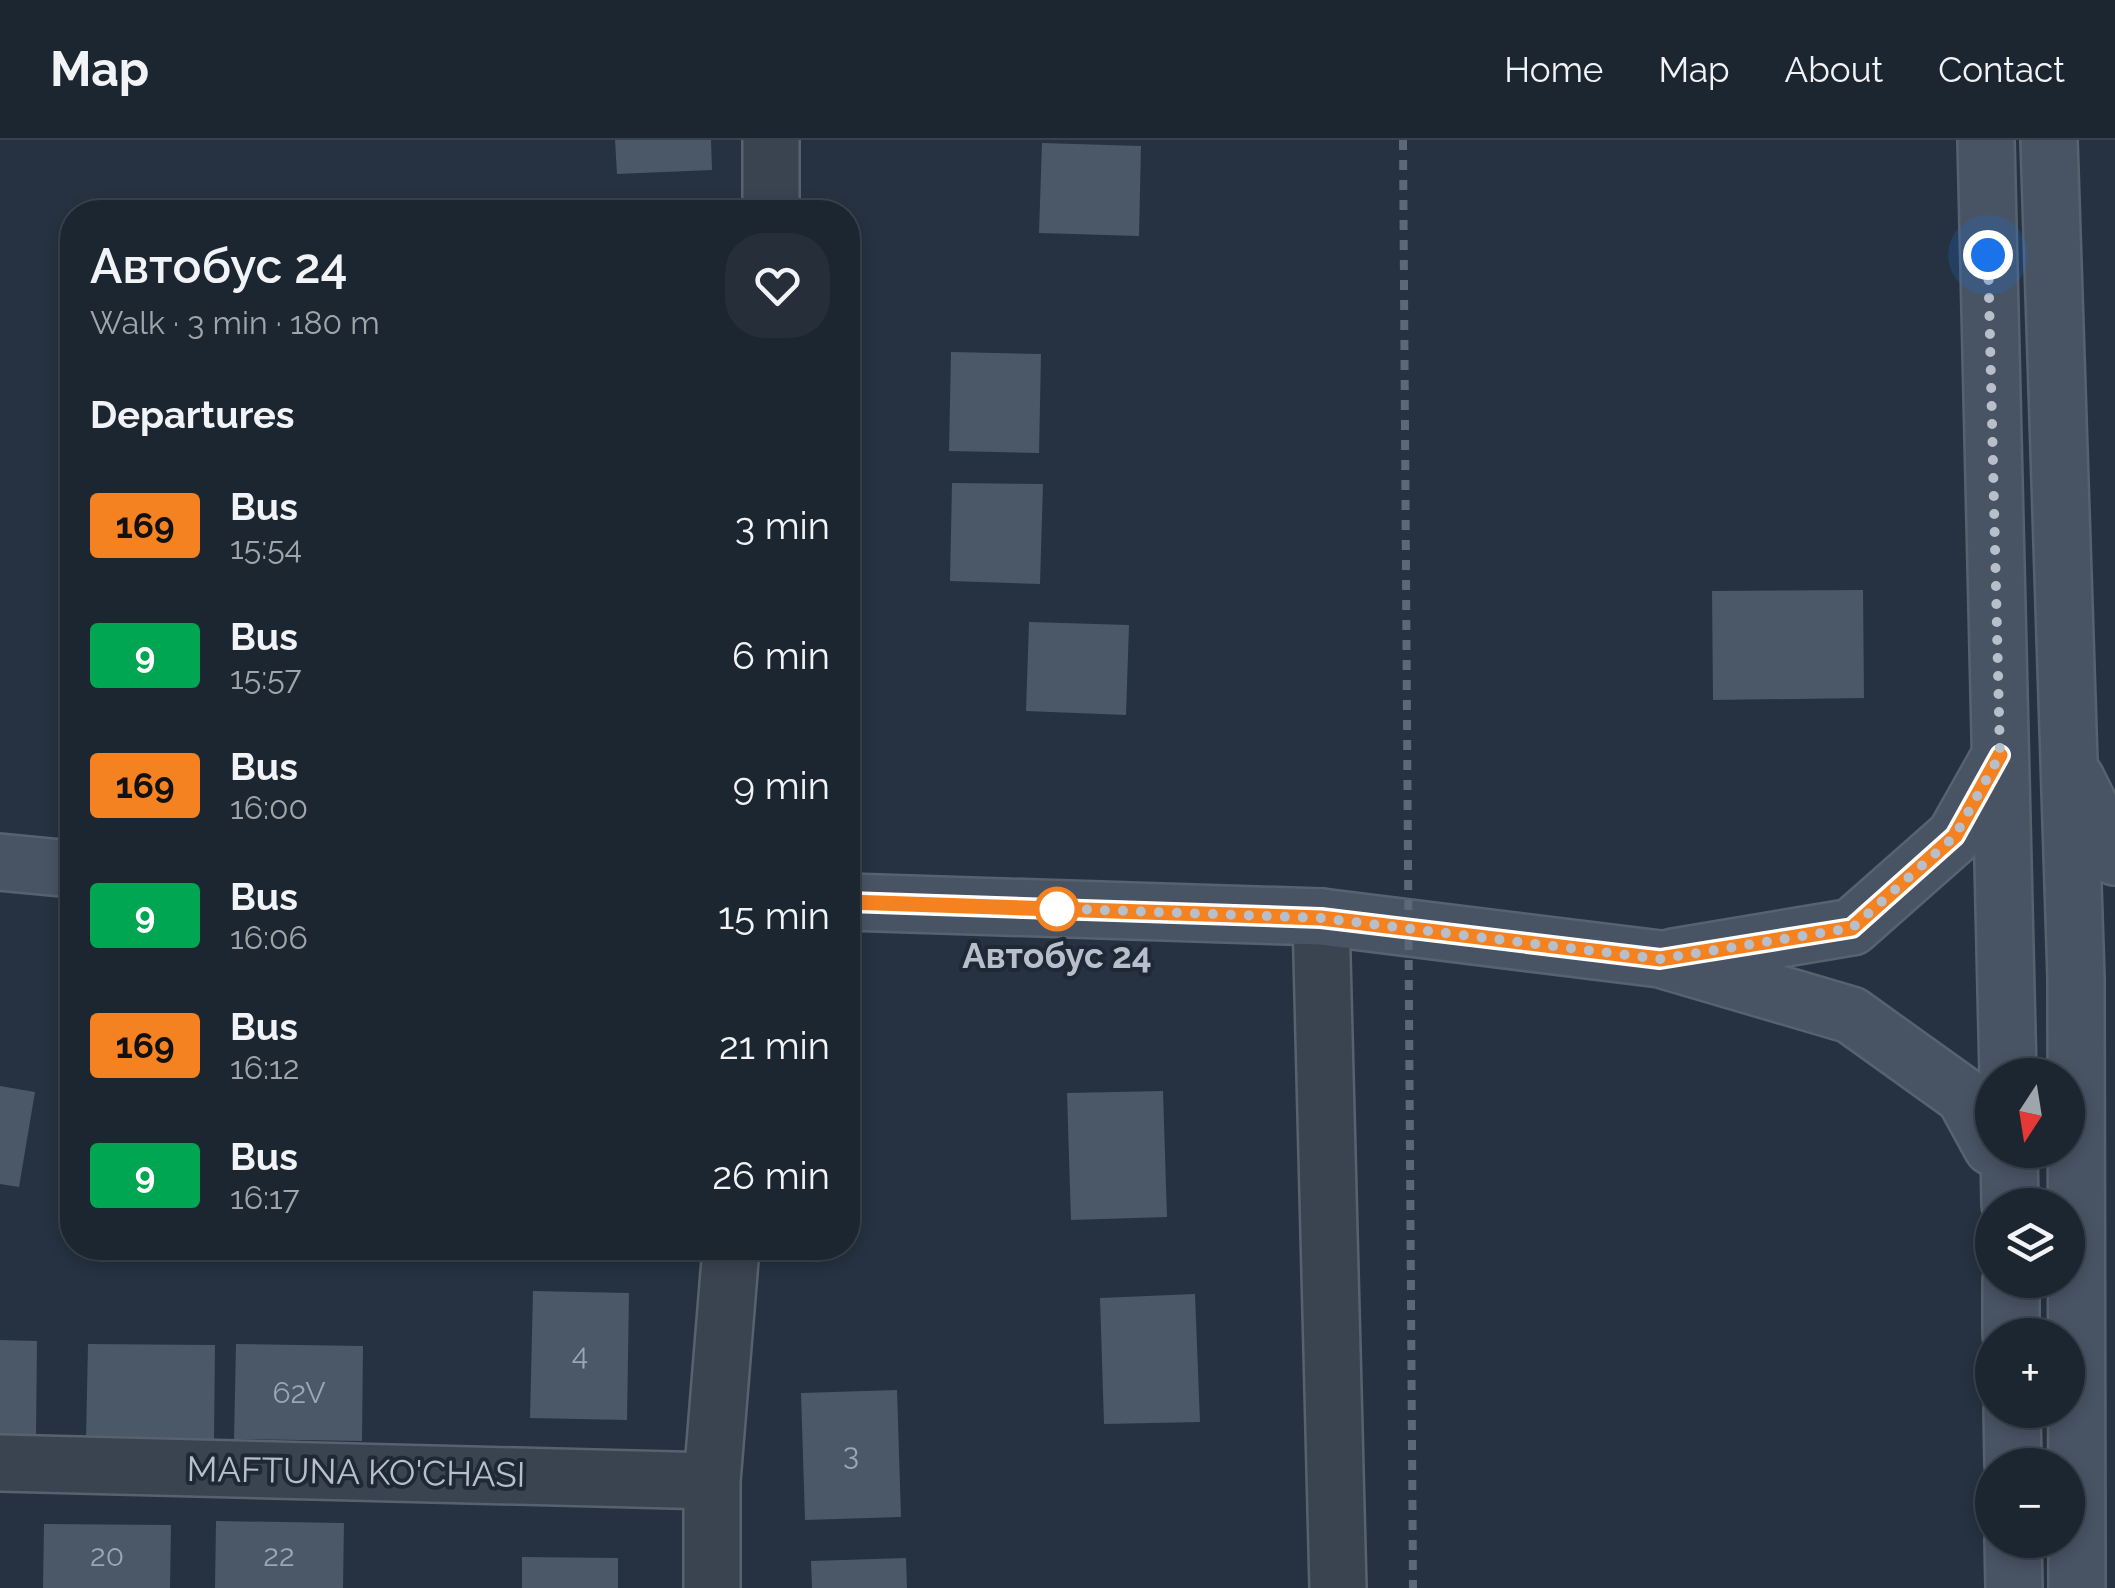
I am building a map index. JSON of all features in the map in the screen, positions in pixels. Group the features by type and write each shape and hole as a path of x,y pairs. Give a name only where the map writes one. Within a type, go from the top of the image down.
{"main road":[{"path":"1986,140 2008,1058"},
{"path":"2049,140 2076,978 2095,1255 2078,1588"},
{"path":"1660,959 1852,928 1955,836 2000,755"},
{"path":"2069,765 2115,857"},
{"path":"0,862 60,868"},
{"path":"860,902 1321,918 1660,959 1850,1015 1964,1096 1975,1116"},
{"path":"2013,1558 2014,1588"}],"street":[{"path":"770,200 771,140"},
{"path":"1321,918 1338,1588"},
{"path":"712,1588 712,1480 731,1260"},
{"name":"MAFTUNA KO'CHASI","path":"0,1463 712,1480"}],"building":[{"path":"615,140 711,140 712,170 617,174"},
{"path":"1042,143 1141,146 1139,236 1039,233"},
{"path":"951,352 1041,354 1039,453 949,451"},
{"path":"952,483 1043,484 1040,584 950,581"},
{"path":"1863,590 1864,698 1713,700 1712,591"},
{"path":"1029,622 1129,625 1126,715 1026,711"},
{"path":"0,1086 35,1092 19,1187 0,1184"},
{"path":"1163,1091 1167,1217 1071,1220 1067,1093"},
{"path":"533,1291 629,1293 627,1420 530,1418"},
{"path":"1195,1294 1200,1422 1104,1424 1100,1298"},
{"path":"0,1340 37,1341 36,1436 0,1435"},
{"path":"88,1344 215,1345 214,1441 86,1439"},
{"path":"236,1344 363,1346 362,1441 234,1439"},
{"path":"897,1390 901,1517 805,1520 801,1393"},
{"path":"216,1521 344,1523 343,1588 215,1588"},
{"path":"44,1524 171,1525 170,1588 43,1588"},
{"path":"522,1557 618,1558 618,1588 522,1588"},
{"path":"906,1558 907,1588 812,1588 811,1561"}],"railway":[{"path":"1403,140 1413,1588"}],"bus line":[{"name":"169","path":"860,902 1321,918 1660,959 1852,928 1955,836 2000,755"}],"place":[{"name":"Автобус 24","path":"1057,909"}],"route":[{"path":"1057,909 1045,908 1321,918 1660,959 1852,928 1955,836 2000,755 1988,255"}]}
